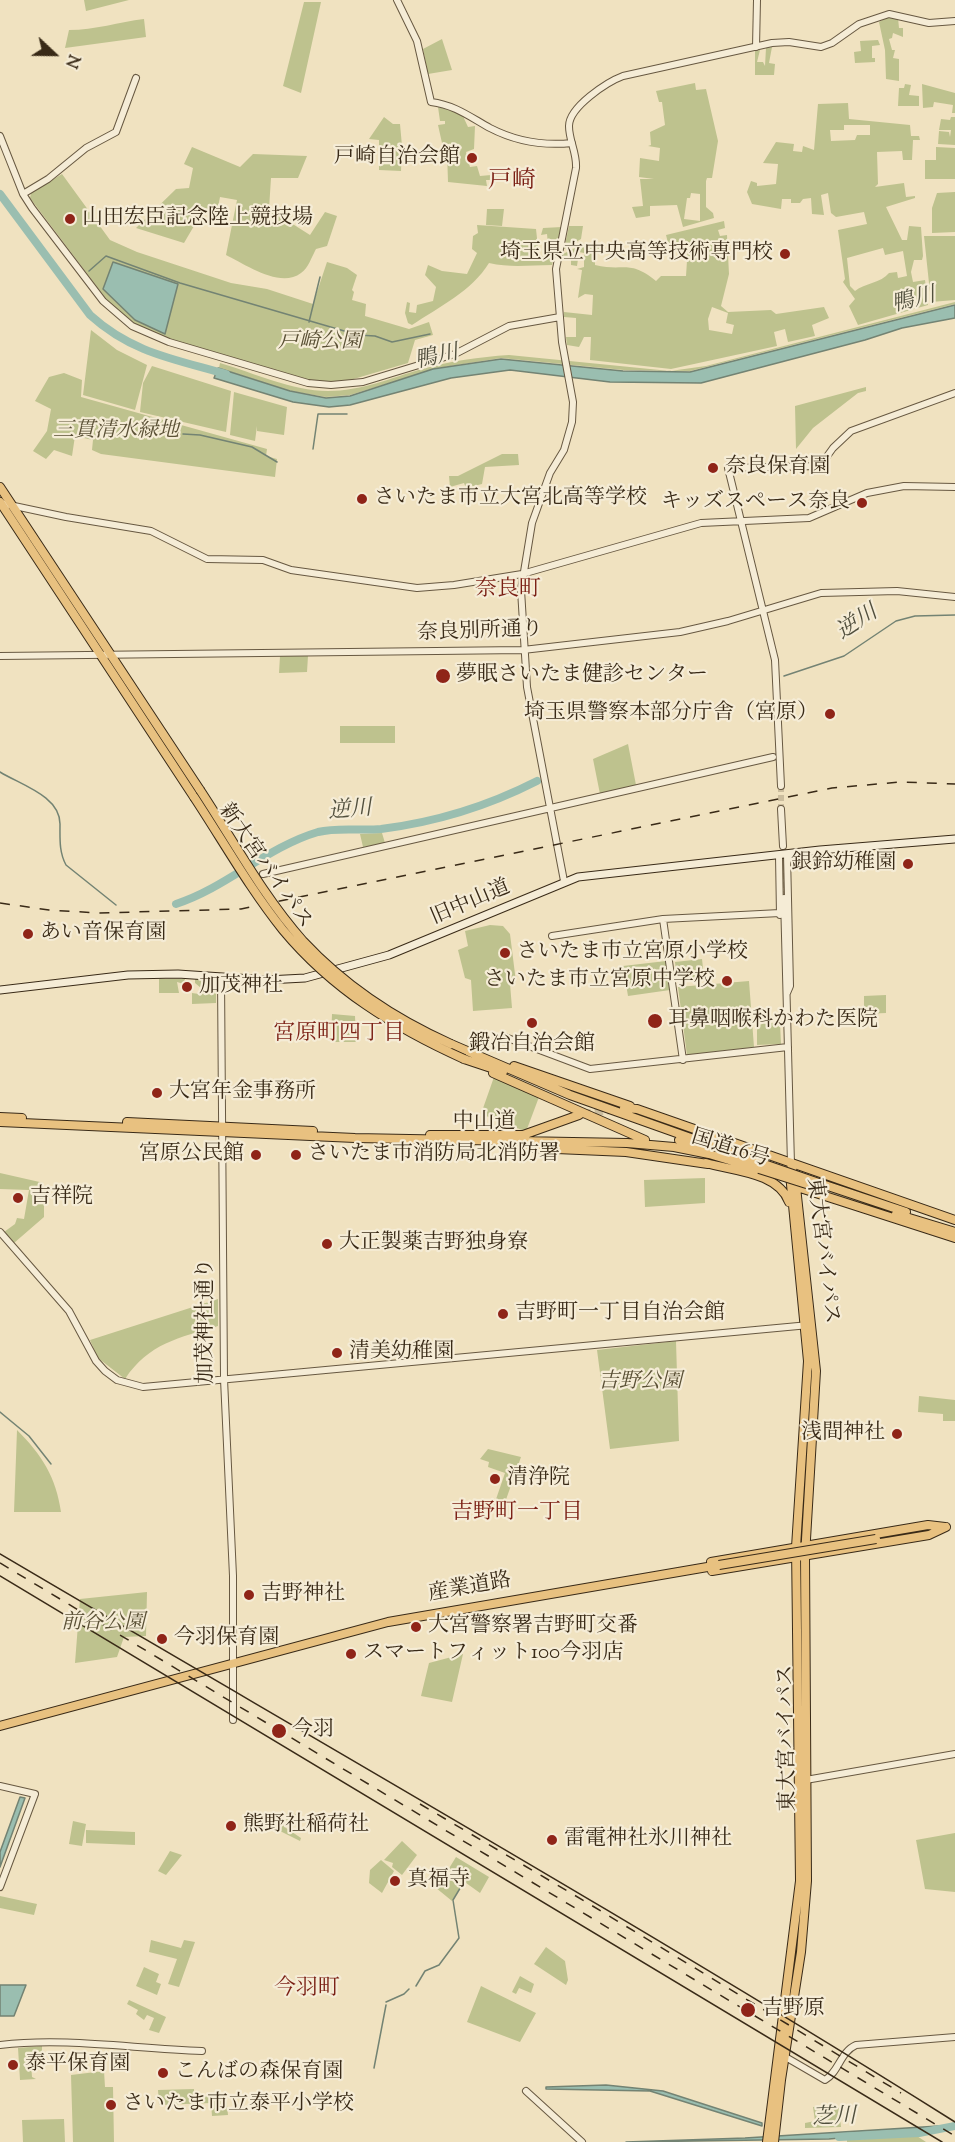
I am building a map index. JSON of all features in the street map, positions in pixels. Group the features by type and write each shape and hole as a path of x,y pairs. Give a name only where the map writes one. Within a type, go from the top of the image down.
{"main road":[{"name":"新大宮バイパス","path":"0,487 112,656 273,916 312,961 378,1015 408,1033 645,1140"},
{"name":"新大宮バイパス","path":"0,503 101,656 197,794 307,945 347,982 381,1007 452,1044 637,1109"},
{"name":"旧中山道","path":"0,990 128,975 175,974 285,980 341,970 389,955 500,912 564,881 615,871 955,839"},
{"path":"452,1044 570,1095 760,1166"},
{"path":"464,1059 484,1064 742,1163"},
{"path":"624,1108 637,1109 955,1220"},
{"name":"中山道","path":"0,1122 502,1137 533,1133 579,1115"},
{"name":"中山道","path":"0,1117 411,1140 627,1143 674,1147 760,1166 955,1232"},
{"path":"411,1140 474,1146 626,1152 708,1164"},
{"name":"国道16号","path":"673,1152 770,1181 783,1189 793,1215"},
{"path":"770,1181 781,1177 791,1164"},
{"name":"東大宮バイパス","path":"767,2142 771,2132 798,1916 803,1780 805,1556 816,1382 791,1164"},
{"path":"793,1186 955,1238"},
{"name":"東大宮バイパス","path":"793,1186 793,1215 809,1325 796,1547 803,1780"},
{"path":"819,1186 955,1227"},
{"path":"651,1576 672,1568 806,1545 928,1525 946,1527"},
{"name":"産業道路","path":"0,1726 408,1618 955,1526"},
{"path":"651,1576 674,1577 796,1558 929,1535 946,1527"},
{"name":"東大宮バイパス","path":"771,2132 774,2142"}],"street":[{"path":"398,0 417,41 431,102 464,111 492,129 527,142 549,145 572,142"},
{"path":"756,47 757,0"},
{"path":"564,881 526,687 522,574 532,523 549,473 566,445 572,422 573,402 565,359 556,267 576,168 577,158 569,124 572,113 616,78 756,47 789,42 821,47 832,43 858,24 889,14 929,23 955,21"},
{"path":"24,194 48,179 86,148 116,132 136,78"},
{"path":"0,136 24,194 103,301 132,326 169,342 308,383 331,385 363,382 455,354 509,326 560,317"},
{"path":"781,786 775,660 728,468 820,466 833,448 851,431 955,393"},
{"path":"0,503 151,531 207,559 263,560 291,570 417,588 454,585 522,574 701,523 809,518 867,493 904,486 955,487"},
{"name":"奈良別所通り","path":"0,656 523,650 680,632 710,626 821,593 897,591 955,597"},
{"path":"263,874 773,757"},
{"path":"781,809 783,846"},
{"path":"786,996 790,986 787,855"},
{"path":"779,856 782,987 786,996"},
{"path":"779,882 788,882"},
{"path":"784,898 791,1164"},
{"path":"552,936 663,919 780,913"},
{"path":"663,919 683,1060"},
{"name":"加茂神社通り","path":"221,978 224,1379 232,1576 233,1720"},
{"path":"506,1037 590,1069 788,1047"},
{"path":"0,1232 69,1311 96,1361 117,1380 132,1385 155,1387 809,1325"},
{"path":"803,1780 955,1754"},
{"path":"0,1786 35,1794 0,1887"},
{"path":"781,2054 825,2080 847,2050 856,2045 955,2037"},
{"path":"0,2045 52,2041 154,2050 202,2051"},
{"path":"526,2091 581,2141"}],"green space":[{"path":"84,0 129,0 86,11"},
{"path":"304,2 321,2 301,93 283,86"},
{"path":"888,17 898,18 899,28 903,28 903,37 893,33 892,38 889,39 892,50 895,50 893,58 899,59 899,81 886,79 885,50 879,22"},
{"path":"144,19 146,37 65,48 69,30"},
{"path":"442,39 452,70 428,74 423,49"},
{"path":"878,40 880,45 872,46 872,58 875,58 875,62 855,63 854,52 861,51 860,41"},
{"path":"772,47 769,63 775,64 774,75 755,75 755,51 760,50 757,62 763,62 765,66 766,48"},
{"path":"695,83 696,90 706,89 718,141 712,178 707,178 706,181 706,207 713,213 714,218 683,227 677,205 650,206 650,216 636,218 632,207 643,206 640,179 654,179 639,177 640,158 659,161 660,148 648,146 651,145 650,132 665,125 662,102 659,102 656,91","holes":["691,193 700,194 700,221 684,219 687,198 690,198"]},
{"path":"905,84 911,85 909,95 919,96 919,106 898,106 899,88 904,88"},
{"path":"922,84 955,93 955,113 952,113 953,105 934,102 933,107 923,108"},
{"path":"848,103 849,119 910,125 911,136 919,136 920,140 913,140 912,160 903,160 902,151 877,152 878,184 875,187 904,183 906,197 915,196 915,198 886,207 902,240 907,240 909,226 921,227 923,256 922,260 914,260 911,272 913,282 925,280 928,305 858,325 849,306 855,299 843,282 845,279 838,230 867,224 864,212 836,217 831,213 828,193 821,195 824,215 812,214 811,198 803,199 800,203 791,203 791,199 782,199 781,209 752,204 747,192 751,181 757,183 757,186 776,184 778,164 763,163 776,142 794,144 793,151 802,152 803,146 814,150 818,104","holes":["844,125 870,125 870,135 857,135 855,140 831,141 830,130 844,130","883,248 885,255 903,251 907,276 898,278 897,272 889,273 882,279 855,291 850,286 847,258"]},
{"path":"438,107 462,114 468,127 475,126 474,149 466,152 470,167 477,166 480,176 491,175 491,180 486,180 487,186 448,182 447,151 444,152 438,125 445,124 445,121 440,121"},
{"path":"384,117 393,124 400,124 401,171 379,170 379,140 369,139"},
{"path":"951,117 955,117 955,145 938,144 939,131 949,132 950,137 951,130 939,130 941,119 950,120"},
{"path":"192,147 240,167 253,154 307,156 298,178 271,178 269,209 310,235 325,212 337,216 327,246 316,249 306,269 293,277 273,277 253,269 226,255 237,200 220,197 217,213 201,214 184,243 136,228 176,189 189,188 193,168 184,164"},
{"path":"936,147 955,148 955,179 925,179 925,160 936,160"},
{"name":"戸崎公園","path":"62,174 110,240 137,252 231,283 267,289 313,304 327,262 347,268 357,275 352,290 354,292 352,300 366,304 365,316 409,329 429,322 433,335 415,340 408,363 340,383 308,381 174,342 138,328 110,304 30,198 31,193"},
{"path":"955,192 955,232 932,233 932,208 937,193"},
{"path":"487,209 504,209 502,226 486,225"},
{"path":"724,221 725,228 718,230 720,236 727,235 729,274 721,306 728,312 771,310 776,314 824,307 829,318 812,325 815,336 788,342 785,329 774,332 777,346 671,369 590,360 591,337 584,337 579,347 567,345 566,337 576,337 576,318 564,317 564,312 592,315 593,295 585,294 578,298 582,270 577,269 584,267 584,253 579,252 577,266 571,265 571,259 560,258 561,255 585,243 593,244 593,248 600,246 600,252 595,252 595,265 632,268 647,274 656,281 661,276 686,276 688,245 668,243 666,235","holes":["712,307 728,313 726,323 734,325 732,334 709,330 708,319"]},
{"path":"477,225 536,229 539,257 549,255 547,234 541,235 543,228 562,227 552,265 513,266 489,263 474,282 454,298 412,325 408,323 405,313 407,302 410,303 409,312 416,313 417,305 433,301 436,287 425,275 428,265 442,271 467,274 477,253 472,249 473,236 478,233"},
{"path":"569,226 583,226 581,239 564,249"},
{"path":"924,236 955,236 955,300 931,302"},
{"path":"955,302 955,304 690,371 672,371 706,366"},
{"path":"91,330 117,350 147,365 135,410 83,395"},
{"path":"509,355 666,371 624,370 501,358 438,368 350,395 326,397 290,391 219,368 220,363 287,385 328,391 364,386 444,364"},
{"path":"152,366 231,391 226,432 140,412 143,383"},
{"name":"三貫清水緑地","path":"64,373 82,380 81,397 267,449 266,456 277,459 275,477 101,454 92,450 93,440 75,436 72,456 54,450 46,459 33,451 47,431 51,409 35,401 49,377"},
{"path":"866,387 866,391 858,393 813,428 796,449 795,406"},
{"path":"234,392 287,407 284,435 257,431 257,426 255,441 230,435"},
{"path":"502,454 518,454 519,465 485,467 482,484 466,488 464,483 450,487 449,476 458,476"},
{"path":"280,656 308,656 307,672 279,673"},
{"path":"340,726 395,726 395,743 340,743"},
{"path":"628,744 636,785 600,794 593,759"},
{"path":"382,833 385,843 363,847 360,834"},
{"path":"490,925 503,926 510,934 516,982 510,984 512,1008 473,1011 471,980 465,978 458,950 468,946 465,931"},
{"path":"702,959 704,977 677,980 675,962"},
{"path":"666,961 670,990 628,996 623,966"},
{"path":"159,979 185,979 184,984 177,982 179,993 159,993"},
{"path":"195,979 216,980 216,1003 192,1004 192,993 199,994 201,988 195,983"},
{"path":"749,981 754,1047 687,1055 678,987"},
{"path":"886,995 886,1013 864,1014 864,996"},
{"path":"332,1014 355,1016 356,1042 331,1042"},
{"path":"757,1023 780,1023 781,1044 757,1045"},
{"path":"494,1077 539,1097 527,1129 522,1130 481,1114"},
{"path":"0,1173 44,1183 44,1217 14,1243 4,1232 15,1224 17,1218 24,1219 29,1190 0,1189"},
{"path":"705,1178 705,1203 645,1207 644,1180"},
{"path":"218,1299 218,1326 178,1339 155,1350 144,1357 125,1379 98,1358 90,1340"},
{"name":"吉野公園","path":"676,1341 679,1441 610,1449 597,1350"},
{"path":"919,1396 955,1400 955,1421 943,1421 943,1414 918,1412"},
{"path":"17,1430 34,1448 46,1467 56,1488 61,1512 14,1512"},
{"path":"488,1449 521,1457 502,1511 483,1513 490,1504 494,1505 505,1473 488,1467 489,1462 480,1459"},
{"name":"前谷公園","path":"147,1592 146,1636 124,1637 117,1657 75,1663 80,1599"},
{"path":"463,1654 452,1702 421,1696 429,1663"},
{"path":"288,1811 308,1820 301,1822 290,1819 286,1828 301,1838 300,1841 280,1831"},
{"path":"73,1821 86,1824 82,1846 69,1844"},
{"path":"86,1830 135,1832 135,1845 86,1843"},
{"path":"955,1833 955,1892 925,1889 916,1840"},
{"path":"402,1841 417,1855 402,1875 392,1867 393,1863 384,1860"},
{"path":"170,1851 182,1855 166,1875 158,1871"},
{"path":"456,1857 489,1877 480,1893 448,1870"},
{"path":"381,1860 394,1871 382,1893 369,1883 370,1870"},
{"path":"439,1869 463,1883 452,1901 430,1883"},
{"path":"0,1896 37,1904 34,1915 0,1908"},
{"path":"151,1940 181,1948 184,1940 195,1942 179,1987 168,1984 177,1959 149,1952"},
{"path":"546,1947 565,1961 568,1980 566,1985 534,1964"},
{"path":"144,1967 159,1974 156,1982 161,1984 157,1995 136,1986"},
{"path":"520,1976 534,1984 531,1993 519,1988 516,1994 512,1992"},
{"path":"481,1986 536,2013 520,2042 467,2022"},
{"path":"129,2000 166,2017 159,2033 149,2030 154,2018 147,2015 144,2020 136,2014 138,2010 127,2004"},
{"path":"42,2046 42,2063 31,2064 32,2077 36,2079 20,2080 18,2048"},
{"path":"104,2071 105,2087 113,2087 114,2142 73,2142 71,2075"},
{"path":"194,2089 194,2097 226,2095 228,2115 212,2116 211,2103 159,2105 158,2090"},
{"path":"834,2105 839,2108 841,2127 805,2128 805,2123 815,2121 813,2107"},
{"path":"64,2119 65,2142 23,2142 22,2120"},
{"path":"917,2136 926,2142 847,2142 847,2140"}],"shaded area":[{"path":"113,262 178,284 165,334 135,320 103,289"},
{"path":"955,305 955,318 902,328 865,340 701,383 610,382 510,370 451,378 350,405 329,407 293,402 214,378 218,368 290,391 326,398 350,396 433,369 501,359 623,371 690,372"},
{"path":"20,1797 25,1798 0,1867 0,1852"},
{"path":"0,1985 26,1985 14,2016 0,2016"},
{"path":"606,2085 663,2091 762,2123 762,2126 650,2091 546,2089 546,2087"},
{"path":"955,2125 955,2128 829,2139 626,2142 745,2138"}],"waterway":[{"name":"鴨川","path":"0,194 90,315 106,328 154,353 226,374"},
{"path":"89,271 106,256 180,283 358,335 375,336 392,342 430,334"},
{"path":"309,322 320,277"},
{"path":"313,449 318,414 347,414"},
{"path":"141,423 151,421 167,429"},
{"path":"183,434 200,435 252,447 277,462"},
{"name":"逆川","path":"784,676 844,656 896,621 915,616 955,615"},
{"name":"逆川","path":"0,772 38,792 54,806 58,814 61,850 66,865 116,905"},
{"name":"逆川","path":"176,904 212,888 281,847 318,832 381,829 422,822 462,812 537,781"},
{"path":"0,1412 29,1436 51,1464"},
{"path":"416,1986 425,1971 439,1965 459,1938 453,1900 462,1885"},
{"path":"386,2002 404,1994 409,1989"},
{"path":"374,2068 386,2005"},
{"name":"芝川","path":"839,2137 919,2133 955,2126"}],"tunnel":[{"path":"781,786 781,809"},
{"path":"783,846 784,898"},
{"path":"583,1114 624,1108"}],"tram line":[{"path":"0,1554 599,1905 955,2122"},
{"path":"0,1576 942,2142"}],"railway":[{"path":"0,903 49,910 99,913 241,909 832,788 900,782 955,784"},
{"path":"0,1563 955,2136"},
{"path":"420,1804 901,2093"}],"place":[{"name":"戸崎自治会館","path":"472,158"},
{"name":"山田宏臣記念陸上競技場","path":"70,219"},
{"name":"埼玉県立中央高等技術専門校","path":"785,254"},
{"name":"奈良保育園","path":"713,468"},
{"name":"さいたま市立大宮北高等学校","path":"362,499"},
{"name":"キッズスペース奈良","path":"862,503"},
{"name":"夢眠さいたま健診センター","path":"443,676"},
{"name":"埼玉県警察本部分庁舎（宮原）","path":"830,714"},
{"name":"銀鈴幼稚園","path":"908,864"},
{"name":"あい音保育園","path":"28,934"},
{"name":"さいたま市立宮原小学校","path":"505,953"},
{"name":"さいたま市立宮原中学校","path":"727,981"},
{"name":"加茂神社","path":"187,987"},
{"name":"耳鼻咽喉科かわた医院","path":"655,1021"},
{"name":"鍛冶自治会館","path":"532,1023"},
{"name":"大宮年金事務所","path":"157,1093"},
{"name":"宮原公民館","path":"256,1155"},
{"name":"さいたま市消防局北消防署","path":"296,1155"},
{"name":"吉祥院","path":"18,1198"},
{"name":"大正製薬吉野独身寮","path":"327,1244"},
{"name":"吉野町一丁目自治会館","path":"503,1314"},
{"name":"清美幼稚園","path":"337,1353"},
{"name":"浅間神社","path":"897,1434"},
{"name":"清浄院","path":"495,1479"},
{"name":"吉野神社","path":"249,1595"},
{"name":"大宮警察署吉野町交番","path":"416,1627"},
{"name":"今羽保育園","path":"162,1639"},
{"name":"スマートフィット100今羽店","path":"351,1654"},
{"name":"今羽","path":"279,1731"},
{"name":"熊野社稲荷社","path":"231,1826"},
{"name":"雷電神社氷川神社","path":"552,1840"},
{"name":"真福寺","path":"395,1881"},
{"name":"吉野原","path":"748,2010"},
{"name":"泰平保育園","path":"13,2065"},
{"name":"こんばの森保育園","path":"163,2073"},
{"name":"さいたま市立泰平小学校","path":"111,2105"}],"district":[{"name":"戸崎","path":"512,183"},
{"name":"奈良町","path":"508,591"},
{"name":"宮原町四丁目","path":"339,1035"},
{"name":"吉野町一丁目","path":"517,1514"},
{"name":"今羽町","path":"307,1990"}]}
